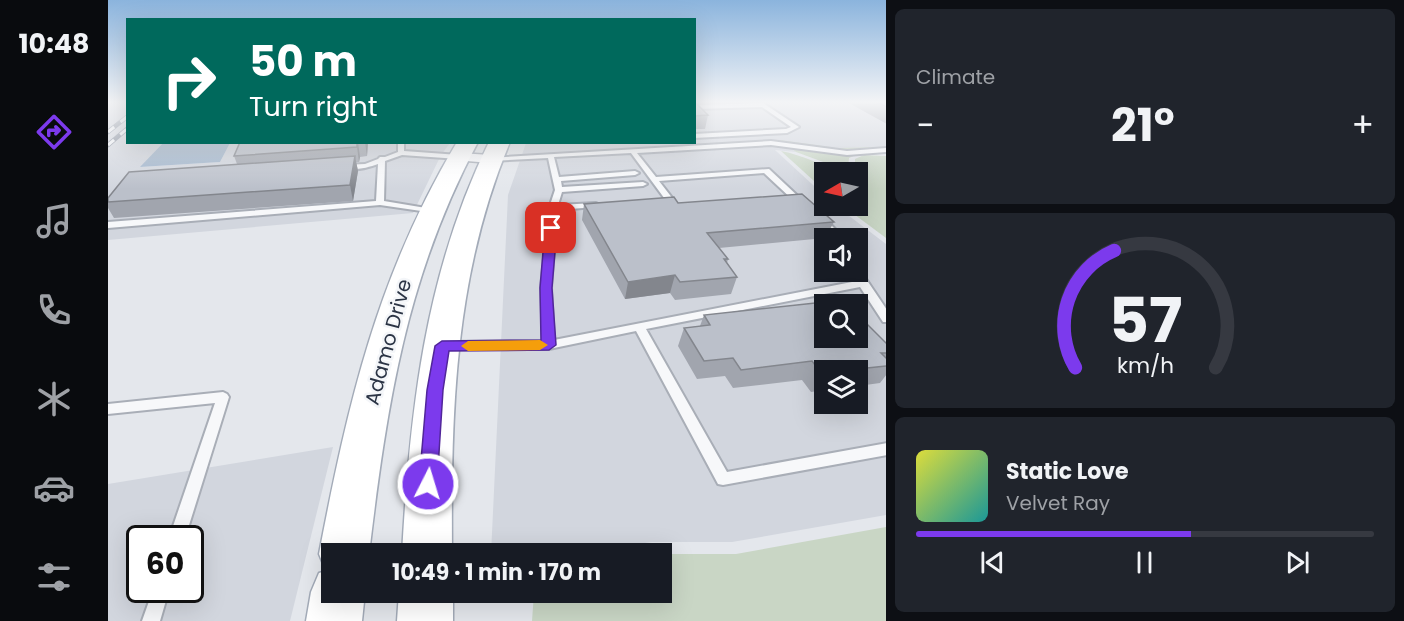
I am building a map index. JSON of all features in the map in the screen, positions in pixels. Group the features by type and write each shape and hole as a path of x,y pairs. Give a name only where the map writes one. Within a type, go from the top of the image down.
{"main road":[{"name":"Adamo Drive","path":"346,543 365,435 384,351 409,263 432,211 480,150"},
{"path":"426,543 435,390 462,244 471,211 480,150"},
{"path":"334,621 336,603"},
{"path":"425,621 426,603"}],"lane":[{"path":"697,136 787,131"},
{"path":"697,136 713,147"},
{"path":"330,168 366,166 381,158 400,153 480,150 551,158 771,143 847,153 886,150"},
{"path":"400,153 401,144"},
{"path":"634,153 676,208 687,207"},
{"path":"380,203 381,158"},
{"path":"549,345 546,288 553,208 558,185 551,158"},
{"path":"654,179 766,171 805,206"},
{"path":"558,185 635,174"},
{"path":"558,185 643,184"},
{"path":"657,200 668,199"},
{"path":"786,200 797,199"},
{"path":"108,225 380,203 432,211"},
{"path":"553,208 611,204"},
{"path":"816,216 829,228"},
{"path":"442,346 549,345 864,283 886,319"},
{"path":"640,328 723,479 886,449"},
{"path":"108,409 223,397 181,525"},
{"path":"151,621 157,603"}],"shaded area":[{"path":"108,131 126,131 126,144 162,144 141,167 220,162 229,144 449,144 441,155 413,213 108,240"},
{"path":"696,131 886,131 886,148 837,148 782,141 796,152 775,150 814,186 814,216 849,216 865,228 814,228 814,282 868,282 868,230 886,244 886,515 732,542 492,543 508,195 526,144 696,144"},
{"path":"333,447 290,621 108,621 108,484"}],"green space":[{"path":"780,140 837,148 886,148 886,154 860,153 849,158 849,162 823,162 796,152"},
{"path":"781,151 815,162 814,181"},
{"path":"864,155 886,156 886,238 856,216 868,216 868,162 855,162 855,159"},
{"path":"886,527 886,621 532,621 533,603 672,603 672,554 736,554"}],"water":[{"path":"162,144 229,144 220,162 140,167"}],"building":[{"path":"239,144 357,144 357,147 234,156"},
{"path":"355,156 350,185 108,202 108,198 129,172"},
{"path":"802,194 814,204 814,216 827,216 834,222 707,233 728,259 724,259 737,277 680,282 675,275 628,282 584,204 674,197 678,203"},
{"path":"814,303 814,348 868,348 868,325 886,343 886,353 881,353 886,358 886,366 868,368 868,360 814,360 814,364 812,361 741,370 733,358 704,361 684,328 710,325 704,315"}],"railway":[{"path":"108,145 124,131"}],"slow traffic":[{"path":"468,346 540,345"}],"route":[{"path":"428,484 435,390 442,346 549,345 546,288 551,228"}]}
